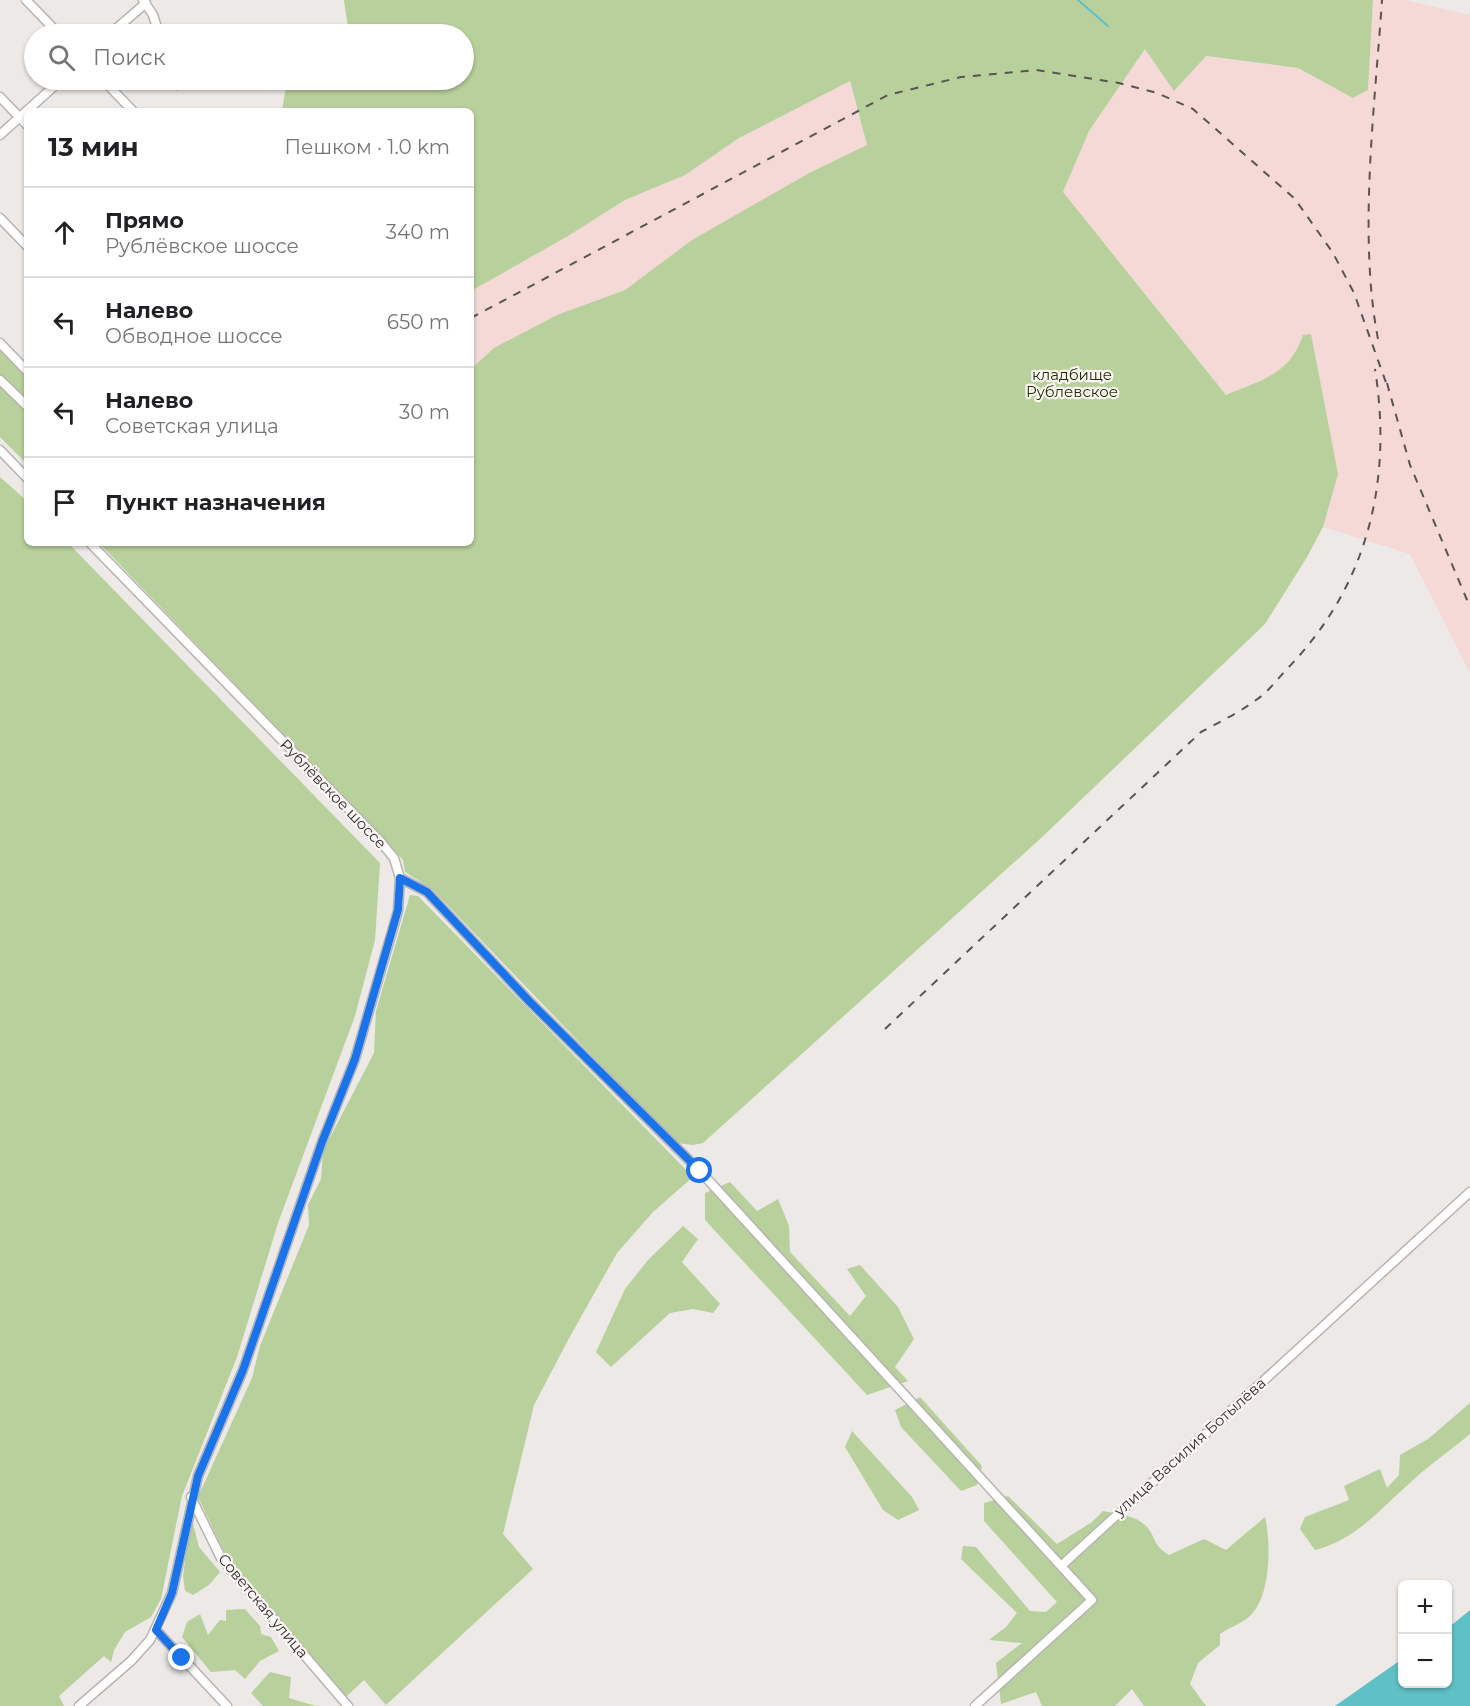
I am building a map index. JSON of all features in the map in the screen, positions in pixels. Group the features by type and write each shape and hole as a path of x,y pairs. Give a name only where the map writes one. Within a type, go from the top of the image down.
{"street":[{"path":"26,0 49,24"},
{"path":"121,24 144,2 156,24"},
{"path":"30,108 50,90"},
{"path":"113,90 130,108"},
{"path":"0,97 24,122"},
{"path":"0,135 24,113"},
{"path":"0,218 24,243"},
{"path":"0,343 24,368"},
{"path":"0,380 24,403"},
{"path":"0,450 24,475"},
{"name":"Рублёвское шоссе","path":"93,546 380,840 394,858 400,878"},
{"path":"79,1706 131,1661 156,1630 172,1593 191,1496 243,1370 322,1142 355,1059 398,910 400,878 427,892 529,1001 700,1171 1092,1600 975,1706"},
{"name":"улица Василия Ботылёва","path":"1061,1566 1470,1192"},
{"name":"Советская улица","path":"191,1496 221,1558 348,1706"},
{"path":"156,1630 227,1706"}],"shaded area":[{"path":"1373,0 1405,0 1470,15 1470,673 1410,554 1323,527 1338,474 1303,336 1297,354 1275,374 1226,395 1063,192 1089,131 1145,49 1298,68 1353,98 1368,90"},
{"path":"849,81 867,145 811,172 692,240 625,290 557,315 474,367 474,289 568,236 625,200 685,175 739,138"}],"green space":[{"name":"кладбище Рублевское","path":"344,0 1373,0 1368,90 1353,98 1298,68 1206,56 1174,91 1145,49 1089,131 1063,192 1226,395 1262,380 1282,368 1297,348 1303,335 1311,334 1338,474 1323,527 1307,557 1265,624 1040,839 703,1143 693,1145 676,1143 432,889 405,872 403,860 394,850 102,546 474,546 474,366 494,348 557,315 625,290 692,240 811,172 867,145 850,81 739,138 685,175 625,200 568,236 474,289 474,108 282,108 285,90 474,90 474,24 347,24"},
{"path":"0,349 24,374 24,461 0,437"},
{"path":"0,477 24,498 24,546 71,546 380,863 375,940 355,1016 278,1223 237,1357 182,1496 161,1599 151,1617 125,1632 114,1650 111,1662 104,1656 59,1696 64,1706 0,1706"},
{"path":"410,895 418,896 693,1177 653,1212 617,1253 534,1405 503,1534 533,1569 386,1705 364,1680 346,1697 240,1577 227,1558 198,1497 252,1378 260,1346 309,1225 308,1205 321,1179 323,1151 374,1053 376,1011"},
{"path":"730,1182 757,1211 778,1199 789,1226 790,1252 850,1316 866,1296 847,1269 860,1265 898,1307 914,1339 895,1367 908,1381 867,1395 705,1220 705,1193"},
{"path":"683,1226 698,1239 682,1262 720,1304 713,1313 693,1309 670,1313 611,1367 596,1352 625,1289 648,1260"},
{"path":"920,1397 982,1466 977,1485 961,1491 901,1427 895,1410"},
{"path":"1470,1403 1470,1434 1426,1469 1356,1531 1315,1550 1300,1529 1305,1517 1349,1500 1344,1486 1380,1469 1387,1488 1399,1475 1400,1455 1428,1439"},
{"path":"852,1431 912,1497 919,1510 898,1520 883,1510 845,1447"},
{"path":"1008,1496 1057,1544 1092,1522 1103,1511 1125,1515 1141,1522 1149,1529 1159,1547 1169,1555 1204,1539 1226,1550 1265,1517 1268,1568 1258,1606 1248,1618 1220,1634 1220,1645 1198,1663 1190,1684 1206,1706 1144,1706 1132,1689 1115,1706 1042,1706 1036,1692 1001,1704 996,1663 1022,1643 989,1640 1006,1627 1017,1613 961,1559 963,1546 976,1547 1030,1611 1046,1612 1057,1602 984,1521 984,1503"},
{"path":"191,1516 199,1547 220,1572 209,1585 193,1595 185,1591 183,1576"},
{"path":"245,1609 260,1626 261,1634 271,1637 279,1651 260,1661 245,1679 235,1670 211,1672 182,1637 187,1622 200,1614 208,1635 220,1620 226,1621 226,1610"},
{"path":"270,1672 291,1677 289,1698 316,1706 263,1706 251,1693"}],"water":[{"path":"1470,1610 1470,1706 1335,1706 1398,1662 1398,1688 1452,1688 1452,1625"}],"waterway":[{"path":"1078,0 1108,26"}],"railway":[{"path":"1378,339 1372,299 1369,214 1372,126 1382,0"},
{"path":"474,316 888,95 961,77 1036,70 1119,83 1157,93 1193,109 1295,199 1333,253 1354,293 1389,391"},
{"path":"885,1029 1201,732 1243,709 1264,694 1313,639 1336,605 1354,569 1368,532 1376,493 1380,453 1380,411 1375,369"},
{"path":"1387,383 1410,465 1470,607"}],"route":[{"path":"182,1658 156,1630 172,1593 191,1496 243,1370 322,1142 355,1059 398,910 400,878 427,892 529,1001 675,1149 700,1171"}]}
